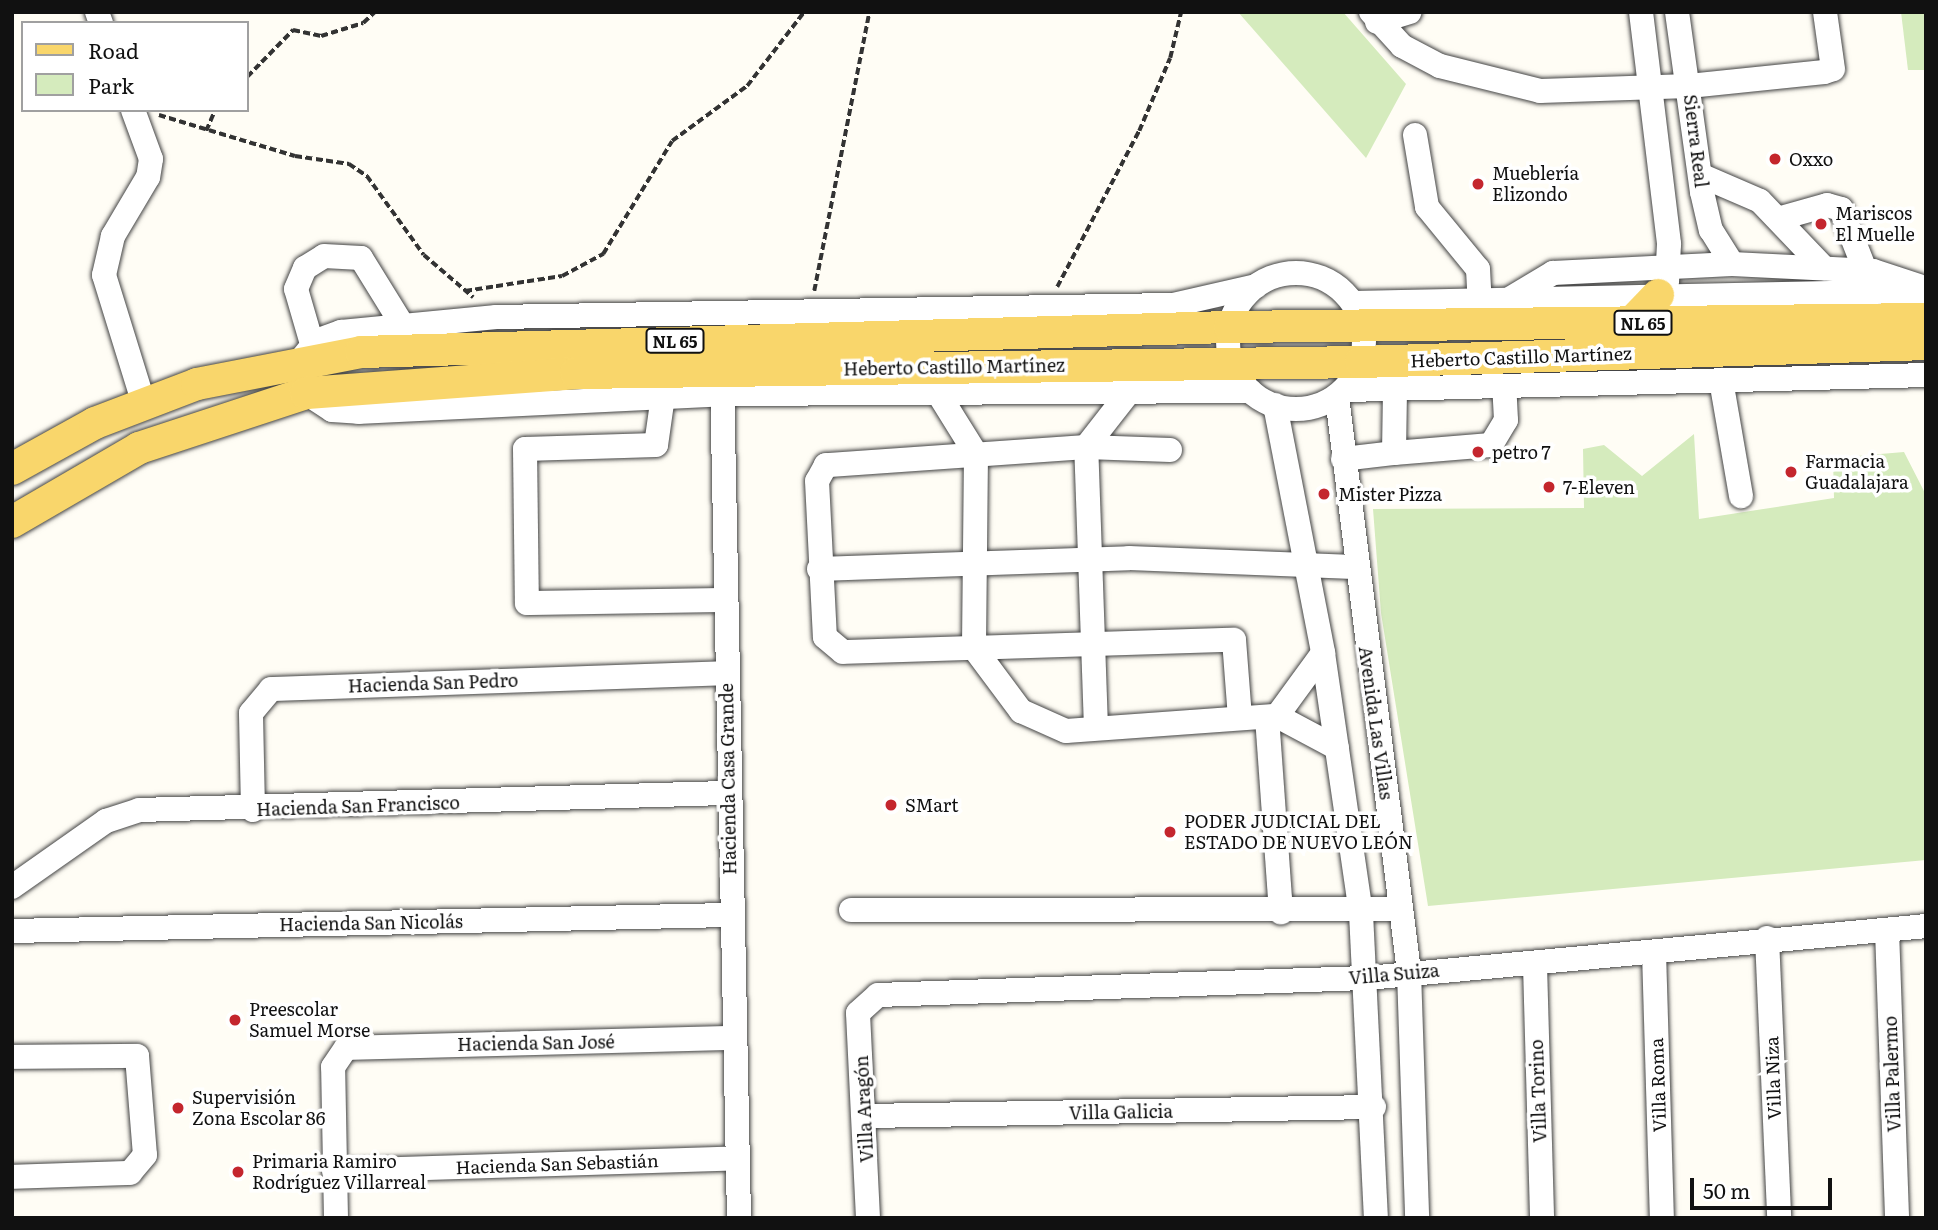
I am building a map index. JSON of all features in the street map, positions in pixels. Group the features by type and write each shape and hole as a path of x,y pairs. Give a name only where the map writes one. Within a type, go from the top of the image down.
{"main road":[{"path":"1631,323 1664,281"},
{"name":"Heberto Castillo Martínez","path":"12,522 139,448 306,393 721,355 1230,327 1357,314 1631,323 1926,318"},
{"name":"Heberto Castillo Martínez","path":"12,469 144,404 305,353 374,351 721,355 1232,364 1348,383 1926,344"},
{"path":"305,353 306,393"}],"street":[{"path":"1374,17 1409,12"},
{"path":"1641,12 1650,88 1664,281"},
{"name":"Sierra Real","path":"1677,12 1700,175 1711,230 1732,264"},
{"path":"1374,17 1402,46 1483,80 1540,91 1689,86 1833,69 1825,12"},
{"path":"144,112 151,159 148,177 113,236 104,275 144,404"},
{"path":"1415,135 1427,207 1478,269 1479,302"},
{"path":"1700,175 1760,201 1781,218 1824,268"},
{"path":"1781,218 1828,205 1841,209 1865,270"},
{"path":"403,326 361,258 324,256 305,268 296,289 305,353 341,332 403,326 496,317 938,393 1250,391"},
{"path":"306,393 332,410 359,412 663,396 721,355 811,312 1173,305 1303,272 1334,283 1357,314 1506,301 1664,281 1732,264 1865,270 1926,291"},
{"path":"1664,281 1926,291"},
{"path":"1256,286 1230,327 1232,364 1250,391 1275,405 1314,406 1348,383 1395,390 1926,375"},
{"name":"Avenida Las Villas","path":"1357,314 1348,383 1343,459 1354,567 1409,972 1418,1218"},
{"name":"Hacienda Casa Grande","path":"721,355 727,793 739,1218"},
{"path":"1721,380 1741,496"},
{"path":"1343,459 1491,445 1506,420 1504,387"},
{"path":"1394,453 1395,390"},
{"path":"1096,728 1086,447 1129,392"},
{"path":"938,393 976,454 972,566 974,648 1036,722 1066,731 1272,716 1337,748"},
{"path":"663,396 656,445 525,449 527,603 725,600"},
{"path":"1275,405 1324,653 1361,913 1368,978 1376,1218"},
{"path":"1170,450 1086,447 826,465 817,481 819,569 825,637 832,649 974,648 1234,640 1240,718"},
{"path":"819,569 1091,561 1304,562 1354,567"},
{"path":"1281,912 1272,716 1324,653"},
{"name":"Hacienda San Pedro","path":"253,810 251,713 271,689 726,673"},
{"name":"Hacienda San Francisco","path":"12,887 121,814 727,793"},
{"path":"851,910 1361,913 1401,909"},
{"name":"Hacienda San Nicolás","path":"12,931 730,915"},
{"name":"Villa Suiza","path":"863,1002 878,995 1368,978 1409,972 1535,965 1767,938 1926,926"},
{"name":"Villa Palermo","path":"1887,930 1897,1218"},
{"name":"Villa Niza","path":"1767,938 1779,1218"},
{"name":"Villa Roma","path":"1654,952 1662,1218"},
{"name":"Villa Torino","path":"1535,965 1542,1218"},
{"name":"Villa Aragón","path":"863,1002 858,1013 867,1116 869,1218"},
{"name":"Hacienda San José","path":"334,1171 333,1067 340,1052 734,1038"},
{"path":"12,1057 137,1056 142,1164 130,1173 12,1177"},
{"name":"Villa Galicia","path":"867,1116 1374,1107"},
{"name":"Hacienda San Sebastián","path":"334,1171 737,1158"},
{"path":"334,1171 336,1218"}],"path":[{"path":"248,76 293,30 321,36 363,23 375,12"},
{"path":"465,291 562,276 603,254 672,141 747,86 804,12"},
{"path":"811,312 869,12"},
{"path":"1045,309 1139,131 1170,58 1181,12"},
{"path":"144,112 206,131 358,169 424,255 496,317"},
{"path":"206,131 214,112"}],"green space":[{"path":"1238,12 1343,12 1406,84 1366,158"},
{"path":"1901,12 1926,12 1926,70 1908,70"},
{"path":"1694,434 1699,519 1834,498 1833,458 1904,452 1926,495 1926,860 1428,906 1381,613 1373,509 1584,508 1583,449 1604,445 1642,476"}],"place":[{"name":"Oxxo","path":"1775,159"},
{"name":"Mueblería Elizondo","path":"1478,184"},
{"name":"Mariscos El Muelle","path":"1821,224"},
{"name":"petro 7","path":"1478,452"},
{"name":"Farmacia Guadalajara","path":"1791,472"},
{"name":"7-Eleven","path":"1549,487"},
{"name":"Mister Pizza","path":"1324,494"},
{"name":"SMart","path":"891,805"},
{"name":"PODER JUDICIAL DEL ESTADO DE NUEVO LEÓN","path":"1170,832"},
{"name":"Preescolar Samuel Morse","path":"235,1020"},
{"name":"Supervisión Zona Escolar 86","path":"178,1108"},
{"name":"Primaria Ramiro Rodríguez Villarreal","path":"238,1172"}]}
